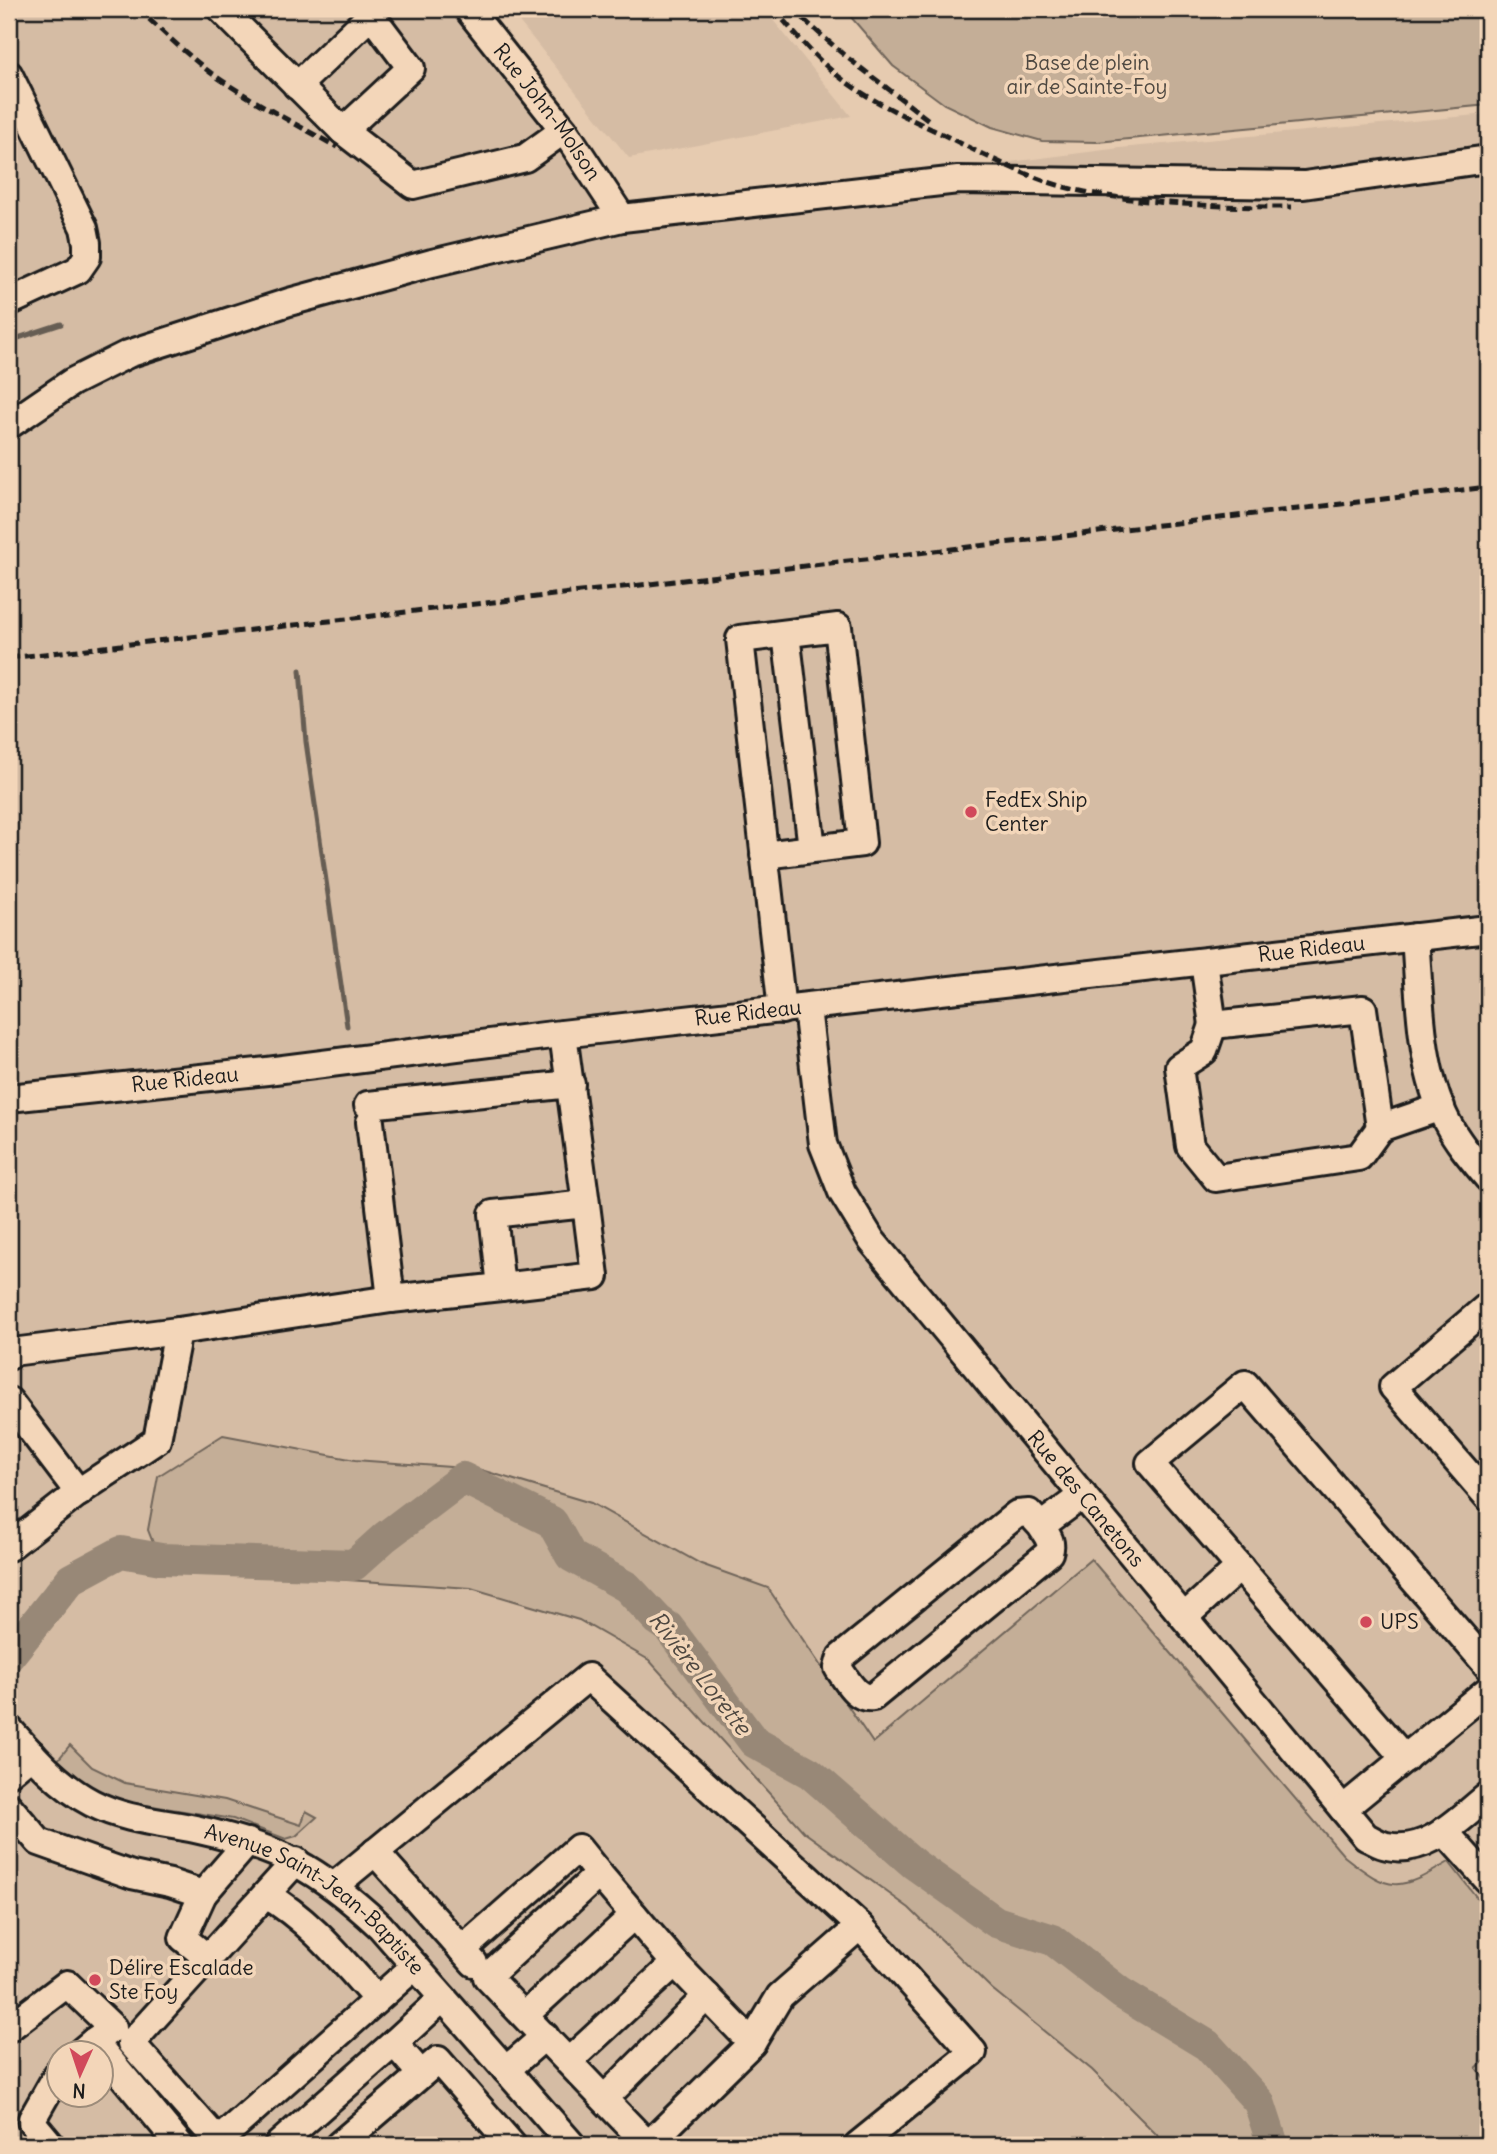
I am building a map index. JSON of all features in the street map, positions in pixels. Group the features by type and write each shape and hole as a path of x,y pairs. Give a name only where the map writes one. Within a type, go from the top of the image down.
{"street":[{"path":"221,9 343,131 413,185 525,158 564,130"},
{"name":"Rue John-Molson","path":"468,9 564,130 622,218"},
{"path":"298,86 370,15 411,68 343,131"},
{"path":"9,75 84,228 87,243 87,257 78,270 9,302"},
{"path":"9,425 72,382 128,354 289,302 432,263 622,218 958,180 1304,185 1488,159"},
{"path":"764,855 862,843 838,627 786,634 812,848"},
{"name":"Rue des Canetons","path":"786,634 740,639 764,855 823,1144 842,1192 872,1241 1366,1837 1386,1846 1409,1847 1429,1842 1488,1797"},
{"name":"Rue Rideau","path":"9,1098 267,1071 564,1034 1488,929"},
{"path":"1415,937 1426,1050 1441,1107 1460,1145 1488,1178"},
{"path":"1204,962 1213,1026 1204,1051 1180,1067 1190,1146 1216,1178 1360,1157 1380,1128 1441,1107"},
{"path":"1213,1026 1363,1009 1380,1128"},
{"path":"9,1356 12,1352 178,1331 391,1299 595,1276 564,1034"},
{"path":"391,1299 369,1113 571,1084"},
{"path":"501,1287 493,1214 586,1204"},
{"path":"1488,1306 1392,1387 1488,1497"},
{"path":"9,1547 79,1493 157,1440 178,1331"},
{"path":"1405,1759 1150,1463 1245,1384 1488,1666"},
{"path":"9,1401 79,1493"},
{"path":"1041,1526 1083,1495"},
{"path":"1029,1513 1041,1526 1051,1540 1049,1553 873,1697 865,1698 859,1695 838,1668 841,1657 1017,1514 1029,1513"},
{"path":"1184,1617 1240,1567"},
{"path":"334,1886 588,1677 860,1926 973,2052 858,2145"},
{"path":"1343,1809 1488,1690"},
{"name":"Avenue Saint-Jean-Baptiste","path":"9,1729 69,1789 91,1802 146,1822 192,1828 248,1842 296,1861 334,1886 380,1926 506,2070 560,2141"},
{"path":"9,1773 32,1754"},
{"path":"9,1807 39,1842 107,1867 203,1894"},
{"path":"1444,1832 1488,1881"},
{"path":"209,1959 183,1938 203,1894 248,1842"},
{"path":"462,1950 578,1848 676,1963 752,2043"},
{"path":"374,1852 487,1977 648,2145 752,2043 780,1996 860,1926"},
{"path":"108,2038 209,1959 296,1861"},
{"path":"487,1977 599,1874"},
{"path":"266,1895 287,1908 332,1949 377,1999"},
{"path":"525,2015 634,1915"},
{"path":"569,2061 676,1963"},
{"path":"116,2052 220,2143 415,1966"},
{"path":"9,2028 67,1984 102,2038"},
{"path":"605,2098 707,1996"},
{"path":"278,2145 443,1998"},
{"path":"506,2070 545,2036"},
{"path":"394,2043 421,2074"},
{"path":"116,2057 180,2145"},
{"path":"339,2145 438,2060 512,2145"},
{"path":"46,2095 31,2121 51,2145"}],"shaded area":[{"path":"9,9 469,9 628,211 1120,148 1488,114 1488,2145 9,2145"},
{"path":"509,9 764,9 851,116 629,158"}],"green space":[{"name":"Base de plein air de Sainte-Foy","path":"844,9 1488,9 1488,105 1097,142 1042,141 992,127 944,104 893,66"},
{"path":"223,1435 355,1460 478,1469 591,1503 701,1564 768,1588 873,1743 1091,1559 1344,1856 1373,1877 1395,1884 1418,1879 1449,1862 1488,1912 1488,2058 1476,2068 1488,2083 1488,2145 1167,2145 1092,2070 992,1989 909,1908 804,1832 649,1660 579,1620 471,1588 163,1568 148,1530 158,1476"},
{"path":"70,1745 92,1767 125,1783 225,1800 301,1825 306,1811 317,1817 296,1836 286,1839 233,1819 121,1801 89,1787 58,1760"}],"waterway":[{"path":"9,341 61,324"},
{"path":"300,670 306,742 347,1026"},
{"name":"Rivière Lorette","path":"9,1656 71,1579 121,1552 161,1559 354,1565 385,1537 463,1478 552,1522 571,1556 627,1587 668,1627 754,1742 810,1773 914,1864 996,1922 1053,1940 1121,1993 1207,2045 1259,2102 1273,2145"}],"railway":[{"path":"138,9 211,73 337,147"},
{"path":"774,9 816,57 857,90 994,160 1030,175 1066,188 1136,200 1215,206 1292,207"},
{"path":"792,9 844,55 930,121"},
{"path":"9,658 1488,487"}],"place":[{"name":"FedEx Ship Center","path":"971,812"},
{"name":"UPS","path":"1366,1622"},
{"name":"Délire Escalade Ste Foy","path":"95,1980"}]}
